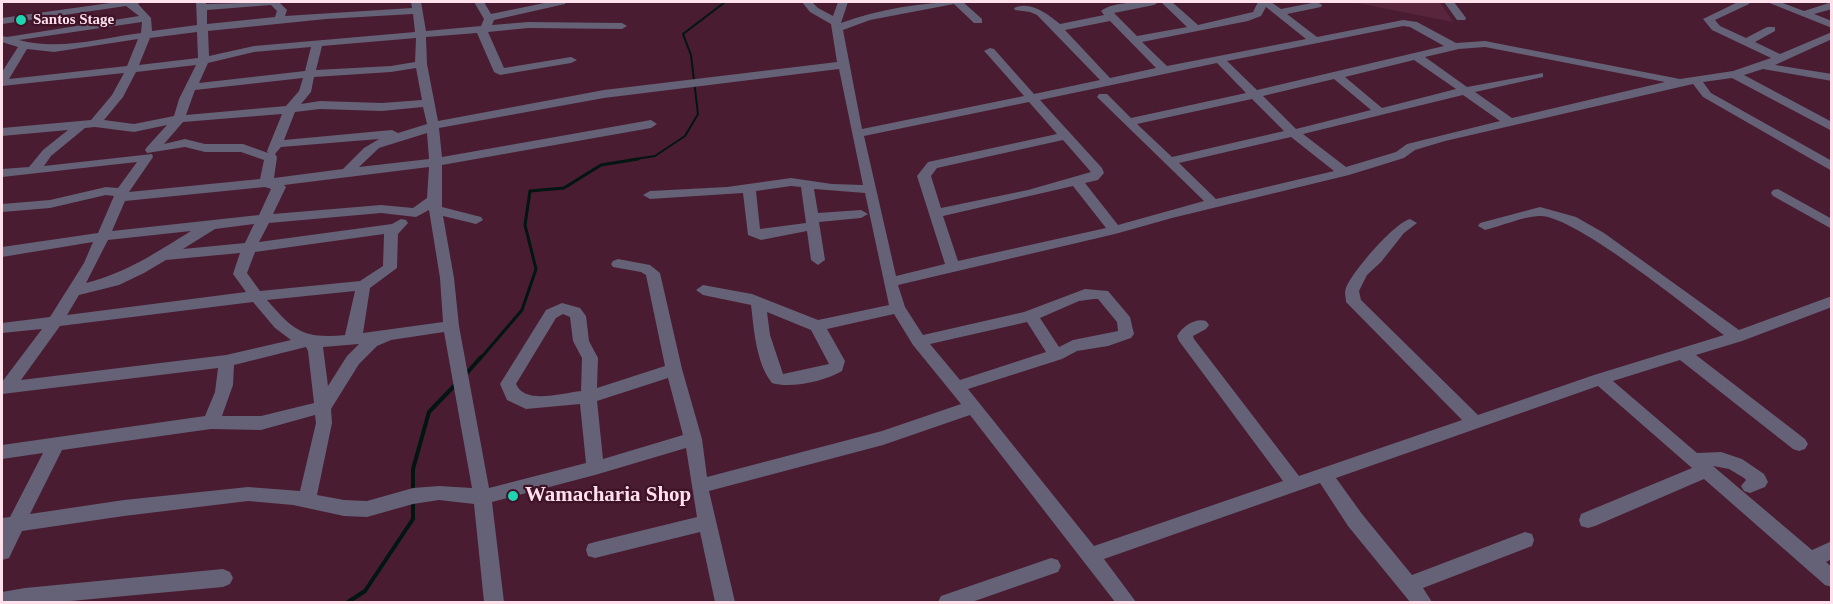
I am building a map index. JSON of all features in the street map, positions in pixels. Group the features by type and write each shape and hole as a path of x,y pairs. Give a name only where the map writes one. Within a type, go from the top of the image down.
{"street":[{"path":"21,18 31,2"},
{"path":"2,21 98,4 131,2 139,8 146,18 147,33 126,86 95,123"},
{"path":"4,387 54,323 104,237 121,195 149,154 179,119 185,99 204,61 201,27 202,4 274,2 282,10 279,20"},
{"path":"479,2 488,18 488,24 483,29"},
{"path":"488,18 561,2"},
{"path":"807,2 814,10 837,25 950,2"},
{"path":"843,2 837,25 844,64 890,282 898,308 920,341 1126,603"},
{"path":"958,2 978,21"},
{"path":"1096,2 1164,70"},
{"path":"1058,28 1154,2"},
{"path":"1166,2 1195,28"},
{"path":"1134,40 1244,20 1257,14 1264,2 1281,12 1316,41"},
{"path":"1449,2 1461,18"},
{"path":"1745,2 1708,19 1716,28 1780,58"},
{"path":"1772,2 1832,25"},
{"path":"1281,12 1317,4"},
{"path":"1805,14 1832,5"},
{"path":"4,39 24,45 54,49 147,33 417,6 421,34 421,64 433,126 436,205 451,326 482,497 494,603"},
{"path":"1019,8 1032,9 1058,28 1108,82"},
{"path":"4,39 146,18"},
{"path":"858,134 1403,22 1413,24 1454,47"},
{"path":"2,82 204,61 254,49 528,25 622,26"},
{"path":"483,29 500,72 571,60"},
{"path":"1746,42 1772,29"},
{"path":"890,282 1115,230 1344,172 1401,155 1418,144 1682,82 1734,74 1763,66 1832,35"},
{"path":"266,183 273,150 290,109 305,92 317,44"},
{"path":"1128,122 1475,44 1497,45 1682,82"},
{"path":"2,82 24,45"},
{"path":"936,213 1077,182 1098,173 1096,168 990,51"},
{"path":"1416,56 1511,123"},
{"path":"1219,59 1293,133 1344,172"},
{"path":"192,87 310,74 391,69 421,64"},
{"path":"2,172 33,171 149,154 185,143 205,148 243,148 258,156 273,150 374,141 403,136 418,133 433,126 604,94 844,64"},
{"path":"1763,66 1832,78"},
{"path":"1734,74 1832,127"},
{"path":"1336,75 1379,111"},
{"path":"1169,162 1242,142 1293,133 1539,75"},
{"path":"1696,80 1707,95 1832,168"},
{"path":"1103,97 1214,204"},
{"path":"2,132 95,123 134,128 179,119 332,104 382,106 429,103"},
{"path":"2,208 50,204 106,191 121,195 266,183 348,171 436,162 651,124"},
{"path":"33,171 47,153 81,125"},
{"path":"952,268 924,176 926,171 933,165 1053,140 1065,135"},
{"path":"348,171 374,141"},
{"path":"650,195 749,189 791,182 832,188 870,189"},
{"path":"1077,182 1115,230"},
{"path":"266,183 279,187 266,218 245,248 240,274 282,325 296,336 309,341 316,349 324,405 324,423 307,500"},
{"path":"807,184 818,260"},
{"path":"749,189 753,232 761,235 812,222 861,214"},
{"path":"1778,193 1832,225"},
{"path":"2,328 323,288 363,286 390,268 391,233 406,218 436,205 476,220"},
{"path":"2,252 104,237 266,218 381,209 416,213"},
{"path":"1485,226 1540,211 1571,220 1599,236 1737,337"},
{"path":"1410,223 1399,230 1376,259 1361,272 1352,291 1354,302 1476,423"},
{"path":"73,291 127,276 167,255 213,225"},
{"path":"167,255 308,241 363,231 397,228"},
{"path":"618,264 645,268 653,273 674,369 693,439 699,486 725,603"},
{"path":"354,338 363,286"},
{"path":"703,290 734,294 817,326 898,308"},
{"path":"920,341 1030,315 1082,295 1103,295 1125,321 1126,334 1108,340 1073,346 1056,355 956,387"},
{"path":"1090,556 1600,379 1737,337 1832,301"},
{"path":"758,302 762,335 774,374 778,379 784,380 829,371 836,367 837,361 817,326"},
{"path":"595,468 588,397 591,358 581,341 578,316 571,309 557,309 551,314 508,384 513,396 526,403 588,397 632,385 674,369"},
{"path":"1030,315 1056,355"},
{"path":"1201,325 1188,332 1185,336 1186,341 1295,484"},
{"path":"4,387 225,361 309,341 389,335 451,326"},
{"path":"2,452 211,422 261,423 324,405 361,350 371,342 389,335"},
{"path":"1683,354 1799,444"},
{"path":"211,422 228,376 225,361"},
{"path":"1600,379 1832,579"},
{"path":"699,486 883,438 973,407"},
{"path":"8,525 210,497 248,494 293,497 344,508 367,509 413,496 439,493 482,497 595,468 693,439"},
{"path":"2,552 8,525 56,445"},
{"path":"1588,520 1700,465 1711,457 1730,461 1758,479 1759,482 1750,486"},
{"path":"1324,476 1355,520 1422,603"},
{"path":"595,550 708,522"},
{"path":"1408,585 1525,540"},
{"path":"1811,561 1832,549"},
{"path":"948,603 1051,566"},
{"path":"2,601 223,578"}],"shaded area":[{"path":"1352,2 1440,2 1453,22"}],"waterway":[{"path":"629,160 655,156 685,136 698,114 691,55 683,34 725,2"},
{"path":"480,359 522,310 536,269 525,225 530,191 564,188 601,165 638,159"},
{"path":"466,374 481,357"},
{"path":"413,492 413,469 429,412 455,385"},
{"path":"348,602 365,591 413,519 413,502"}],"place":[{"name":"Santos Stage","path":"21,20"},
{"name":"Wamacharia Shop","path":"513,496"}]}
